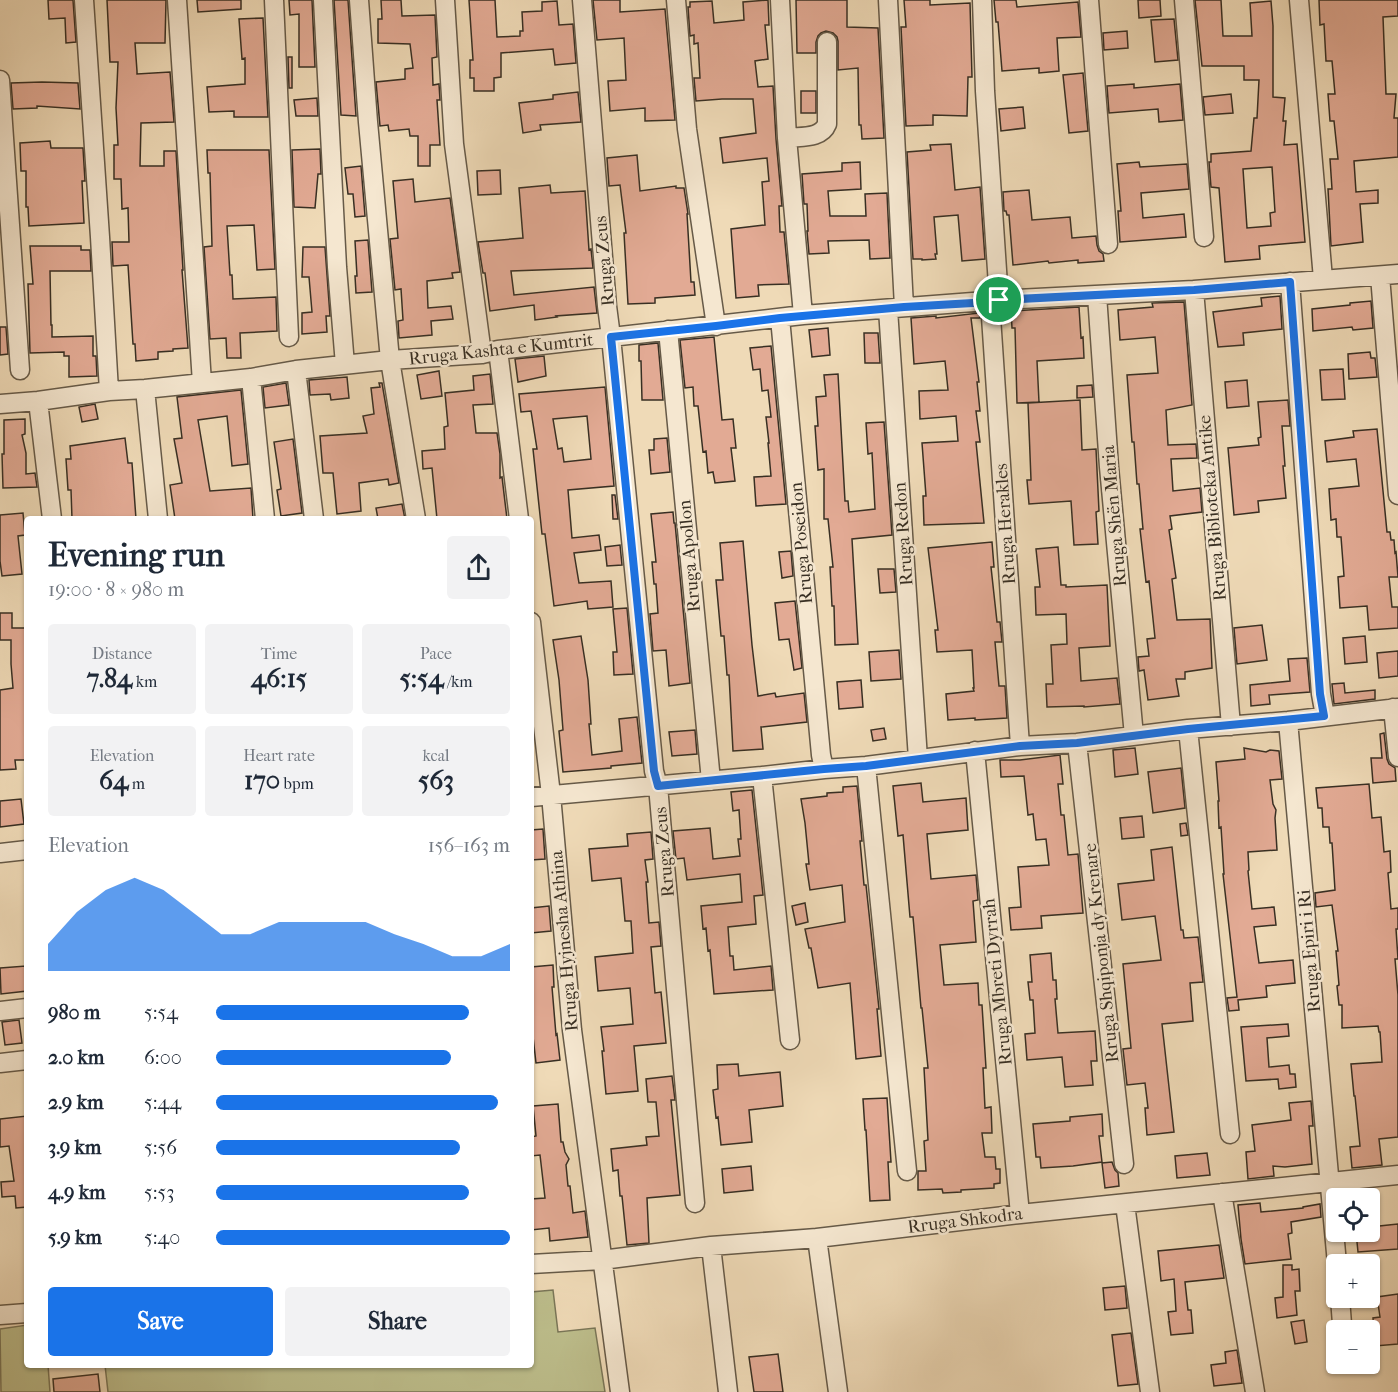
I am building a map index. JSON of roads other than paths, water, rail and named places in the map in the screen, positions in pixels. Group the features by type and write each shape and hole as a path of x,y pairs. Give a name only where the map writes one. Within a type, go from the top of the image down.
{"street":[{"path":"84,0 109,391"},
{"path":"177,0 202,383"},
{"path":"274,0 289,337"},
{"path":"323,0 336,255 345,365"},
{"path":"359,0 390,360 416,516"},
{"path":"445,0 454,144 518,516"},
{"name":"Rruga Zeus","path":"582,0 607,306 654,771 658,786 695,1203"},
{"path":"676,0 687,129 716,326"},
{"path":"780,0 787,138 803,315"},
{"name":"Rruga Redon","path":"888,0 896,308 918,759"},
{"name":"Rruga Herakles","path":"982,0 994,301 1020,746"},
{"path":"1089,0 1108,244"},
{"path":"1184,0 1204,237"},
{"path":"1299,0 1323,279"},
{"path":"787,138 819,134 825,130 827,124 827,42"},
{"path":"0,80 20,370"},
{"name":"Rruga Kashta e Kumtrit","path":"0,404 250,378 296,370 390,360 490,352 803,315 1194,290 1398,273"},
{"path":"1380,276 1398,495"},
{"path":"1290,282 1320,694 1324,716"},
{"name":"Rruga Biblioteka Antike","path":"1194,290 1231,726"},
{"name":"Rruga Shën Maria","path":"1097,295 1109,466 1134,736"},
{"name":"Rruga Poseidon","path":"780,318 824,769"},
{"name":"Rruga Apollon","path":"668,330 711,781"},
{"path":"296,370 314,516"},
{"path":"250,378 265,516"},
{"path":"146,389 158,516"},
{"path":"38,401 52,516"},
{"name":"Rruga Hyjnesha Athina","path":"534,648 551,795 572,1030 620,1392"},
{"path":"534,797 866,766 1020,746 1077,743 1188,729 1396,708 1398,757"},
{"name":"Rruga Epiri i Ri","path":"1288,720 1336,1254"},
{"path":"1188,729 1230,1134"},
{"name":"Rruga Shqiponja dy Krenare","path":"1077,743 1124,1164"},
{"name":"Rruga Mbreti Dyrrah","path":"975,751 1020,1214"},
{"path":"866,766 907,1171"},
{"path":"762,776 789,1040"},
{"path":"0,853 24,850"},
{"path":"0,1011 24,1008"},
{"path":"0,1063 24,1060"},
{"name":"Rruga Shkodra","path":"534,1264 602,1260 711,1246 817,1238 1020,1214 1398,1175"},
{"path":"1222,1193 1255,1392"},
{"path":"1125,1204 1150,1392"},
{"path":"817,1238 838,1392"},
{"path":"711,1246 728,1392"},
{"path":"0,1316 24,1313"}]}
